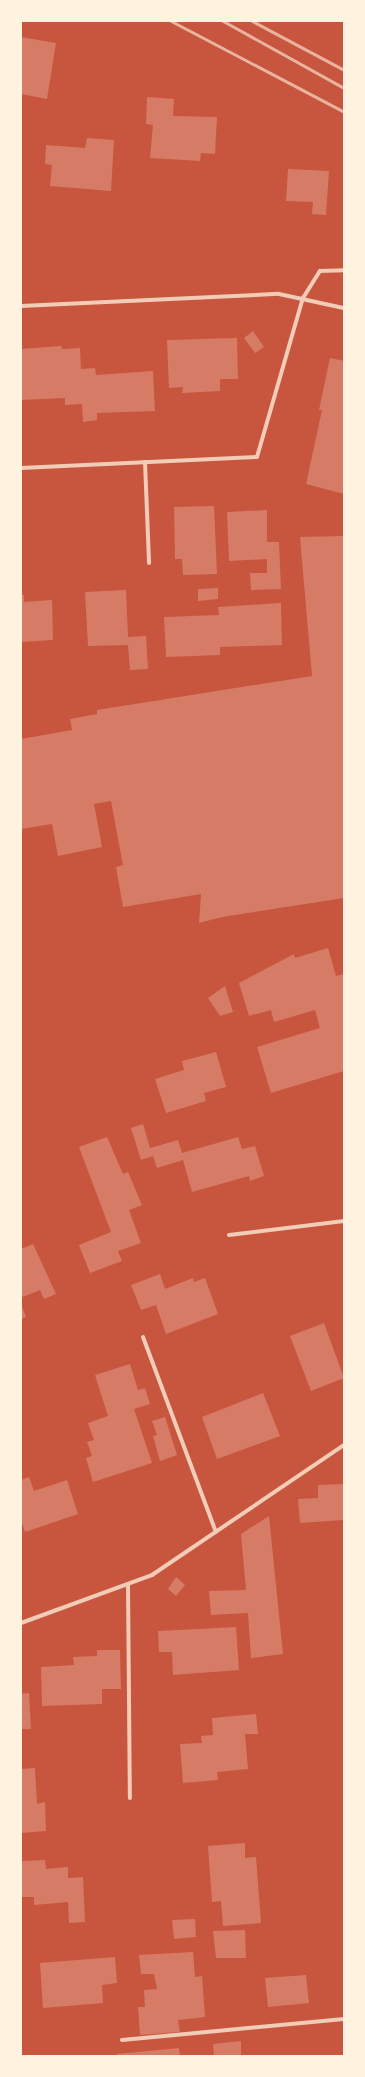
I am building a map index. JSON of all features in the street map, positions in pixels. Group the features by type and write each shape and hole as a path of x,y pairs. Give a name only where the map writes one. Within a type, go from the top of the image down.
{"street":[{"path":"21,468 257,457 303,298 320,271 344,270"},
{"path":"21,306 279,294 344,308"},
{"path":"145,462 149,562"},
{"path":"229,1235 344,1221"},
{"path":"143,1337 216,1532"},
{"path":"21,1623 152,1575 344,1445"},
{"path":"128,1584 130,1798"},
{"path":"122,2040 344,2019"}],"building":[{"path":"21,37 56,43 47,99 21,94"},
{"path":"147,97 174,99 173,116 217,117 215,154 201,153 200,161 150,158 153,125 146,124"},
{"path":"87,138 114,140 111,191 50,186 52,165 45,164 46,145 85,148"},
{"path":"288,169 329,171 326,215 312,214 313,202 286,201"},
{"path":"253,331 264,347 255,353 244,338"},
{"path":"237,338 238,379 220,379 220,391 182,393 183,387 169,388 167,340"},
{"path":"61,346 62,349 80,348 81,369 95,368 96,375 153,371 155,411 97,413 97,420 83,422 82,404 65,405 65,398 21,400 21,349"},
{"path":"330,358 344,361 344,494 306,484 322,410 319,410"},
{"path":"214,506 217,574 183,575 182,559 175,559 174,507"},
{"path":"267,510 267,542 279,542 281,589 251,590 250,573 267,573 267,559 229,561 227,512"},
{"path":"344,536 344,898 222,917 199,923 201,894 123,907 116,867 123,865 111,801 94,804 102,847 58,856 52,824 21,829 21,739 72,730 70,719 97,714 97,710 312,676 300,537"},
{"path":"218,588 218,599 198,601 198,589"},
{"path":"126,590 128,637 146,636 148,669 130,670 128,645 88,646 85,592"},
{"path":"21,595 24,595 24,602 52,600 53,640 21,642"},
{"path":"281,603 282,645 220,647 220,655 166,657 164,617 219,615 218,607"},
{"path":"328,948 336,976 344,974 344,1071 271,1093 257,1047 320,1028 315,1010 274,1022 271,1010 249,1016 239,983 294,954 295,958"},
{"path":"225,986 233,1012 220,1016 208,998"},
{"path":"216,1052 226,1087 204,1093 206,1101 166,1113 155,1079 184,1070 182,1061"},
{"path":"143,1124 150,1148 178,1140 182,1153 238,1137 242,1149 255,1146 264,1176 250,1181 249,1176 192,1192 183,1160 157,1168 153,1156 141,1160 131,1128"},
{"path":"107,1137 123,1174 128,1172 142,1205 129,1210 141,1243 118,1251 122,1261 90,1273 79,1245 111,1232 79,1147"},
{"path":"33,1244 56,1294 44,1299 40,1290 23,1297 21,1292 21,1249"},
{"path":"160,1274 165,1289 193,1278 194,1282 205,1278 218,1314 166,1334 156,1305 141,1310 131,1285"},
{"path":"21,1304 26,1317 21,1319"},
{"path":"324,1323 344,1378 311,1391 290,1336"},
{"path":"130,1364 138,1390 145,1388 150,1404 134,1409 152,1463 93,1482 86,1458 92,1456 87,1442 94,1440 88,1423 108,1416 95,1375"},
{"path":"263,1393 280,1436 217,1459 202,1417"},
{"path":"165,1417 177,1455 160,1461 153,1436 157,1435 152,1421"},
{"path":"29,1477 34,1491 67,1480 78,1514 25,1532 21,1520 21,1480"},
{"path":"344,1484 344,1520 300,1523 298,1499 318,1498 318,1485"},
{"path":"269,1516 283,1654 251,1658 248,1613 211,1615 209,1591 246,1590 241,1534"},
{"path":"176,1577 185,1585 176,1596 168,1589"},
{"path":"236,1627 239,1670 173,1675 172,1652 159,1652 158,1631"},
{"path":"97,1650 120,1650 121,1689 102,1689 102,1704 42,1706 41,1667 74,1665 73,1657 97,1656"},
{"path":"29,1693 31,1729 21,1729 21,1694"},
{"path":"256,1714 258,1734 245,1734 248,1769 217,1772 218,1780 183,1783 180,1744 202,1743 201,1736 213,1735 212,1718"},
{"path":"35,1768 37,1804 45,1802 46,1831 21,1833 21,1769"},
{"path":"245,1843 245,1858 256,1857 261,1923 223,1926 221,1901 212,1902 208,1846"},
{"path":"45,1860 46,1869 68,1867 68,1878 83,1877 85,1922 69,1923 68,1902 34,1905 34,1897 21,1897 21,1861"},
{"path":"195,1919 196,1937 174,1939 172,1920"},
{"path":"245,1930 246,1958 216,1958 213,1931"},
{"path":"193,1952 195,1977 202,1976 205,2017 178,2020 180,2032 140,2035 138,2007 145,2007 144,1990 157,1989 154,1974 141,1974 139,1955"},
{"path":"115,1957 117,1983 102,1985 103,2003 43,2008 40,1963"},
{"path":"306,1975 309,2003 268,2007 265,1978"},
{"path":"241,2041 241,2056 214,2056 213,2044"},
{"path":"179,2048 180,2056 117,2056 117,2054"}],"railway":[{"path":"171,21 344,112"},
{"path":"223,21 344,88"},
{"path":"252,21 344,70"}]}
